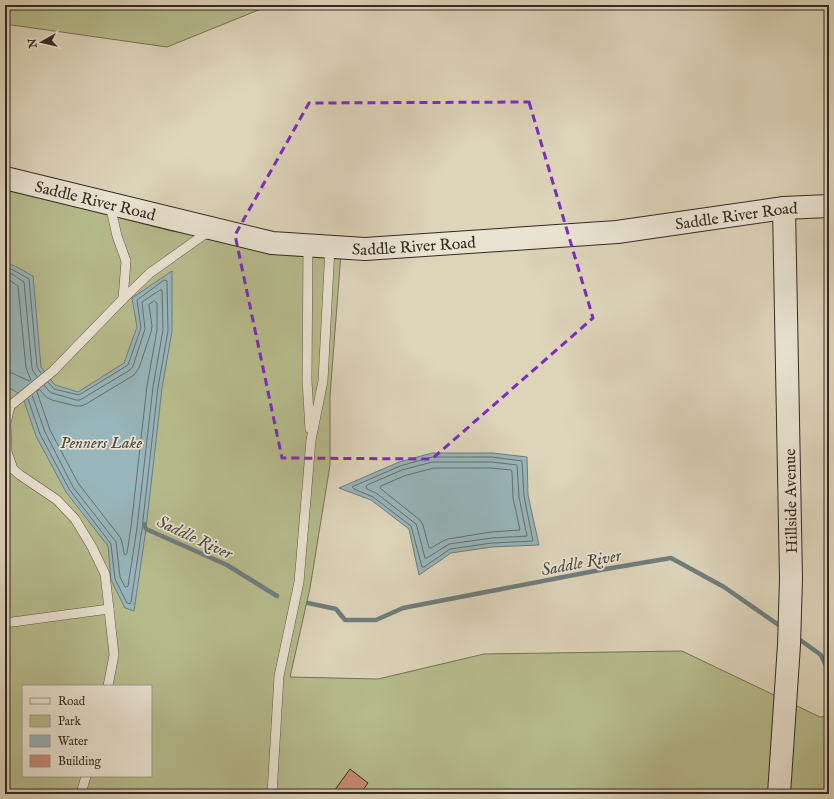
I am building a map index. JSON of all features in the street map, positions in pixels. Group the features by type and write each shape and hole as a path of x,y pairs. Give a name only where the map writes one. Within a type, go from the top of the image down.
{"main road":[{"name":"Saddle River Road","path":"5,178 272,243 365,249 617,232 784,208 829,206"},
{"name":"Hillside Avenue","path":"779,794 789,645 791,579 784,208"}],"lane":[{"path":"109,204 126,261 123,299"},
{"path":"108,685 114,656 105,574 75,519 57,500 9,468 6,423 8,408 53,371 150,273 202,236 215,229"},
{"path":"308,246 306,381 311,440"},
{"path":"273,793 279,676 299,582 311,440 323,381 330,247"},
{"path":"5,623 109,609"},
{"path":"81,794 86,777"}],"highlighted area":[{"path":"529,102 593,318 432,459 282,458 235,235 309,103"}],"green space":[{"path":"5,5 271,5 167,47 5,24"},
{"path":"5,186 52,200 171,231 341,253 330,396 330,465 310,588 290,677 378,679 484,654 682,651 820,717 829,716 829,794 5,794"}],"water":[{"name":"Penners Lake","path":"5,263 15,266 33,276 41,367 55,385 78,392 124,363 137,327 132,298 172,271 172,331 162,388 146,529 134,611 125,608 111,580 108,546 66,492 36,436 22,395 5,386"},
{"path":"432,453 492,453 527,457 528,495 539,545 492,547 451,553 419,575 409,529 371,500 339,488 399,462"}],"building":[{"path":"350,769 368,783 360,794 332,794"},
{"path":"319,791 332,794 315,794"}],"waterway":[{"name":"Saddle River","path":"144,524 146,529 227,565 277,596"},
{"name":"Saddle River","path":"308,603 336,609 345,620 376,620 403,608 600,570 671,558 724,587 783,628"},
{"name":"Saddle River","path":"796,637 821,655 829,672"}]}
